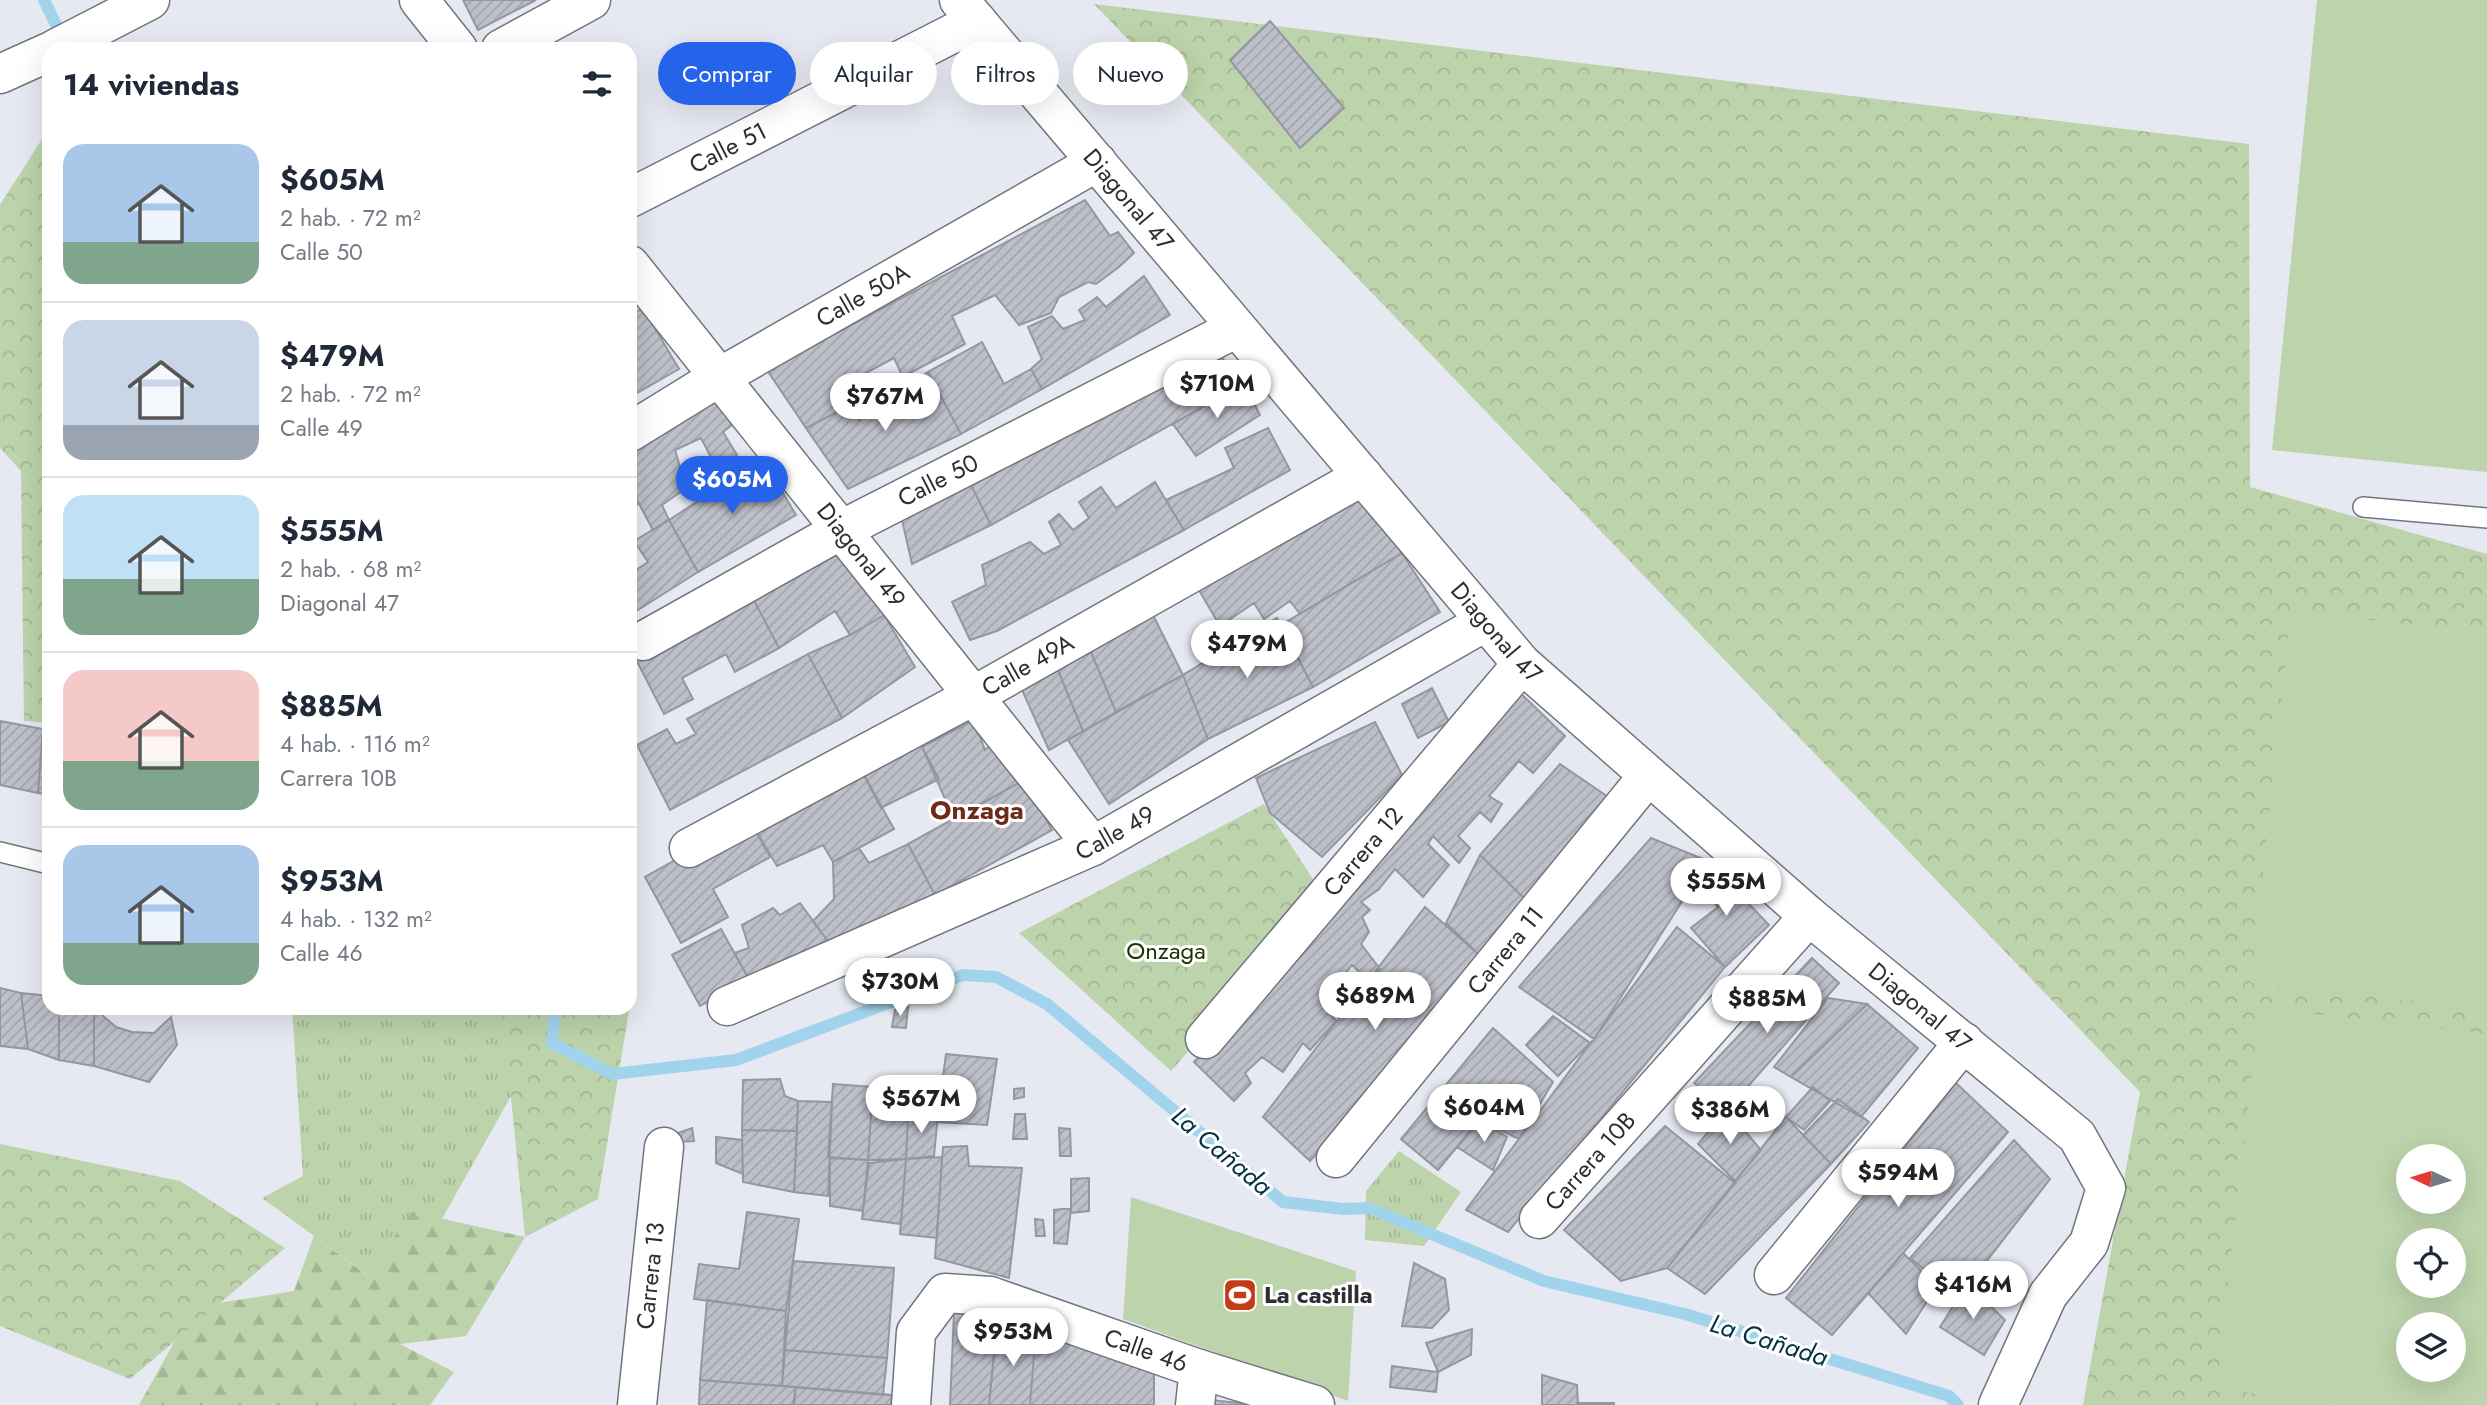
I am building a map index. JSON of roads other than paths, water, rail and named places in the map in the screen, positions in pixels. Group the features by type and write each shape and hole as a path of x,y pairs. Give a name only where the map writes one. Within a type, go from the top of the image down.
{"street":[{"path":"68,42 149,0"},
{"path":"419,0 452,42"},
{"path":"514,42 591,0"},
{"name":"Diagonal 47","path":"968,10 1522,664 1809,916 2077,1136 2106,1188 2089,1243 2048,1295 1998,1405"},
{"name":"Calle 51","path":"637,194 968,10"},
{"path":"0,74 42,55"},
{"name":"Calle 50A","path":"637,428 720,377 1097,162"},
{"name":"Diagonal 49","path":"637,274 1093,846"},
{"name":"Calle 50","path":"643,641 841,530 1237,328"},
{"name":"Calle 49A","path":"689,848 973,696 1363,476"},
{"name":"Calle 49","path":"727,1006 1093,846 1485,622"},
{"name":"Carrera 12","path":"1205,1039 1522,664"},
{"name":"Carrera 11","path":"1336,1158 1648,776"},
{"name":"Carrera 10B","path":"1539,1219 1809,916"},
{"path":"1774,1275 1964,1042"},
{"name":"Carrera 13","path":"636,1405 664,1147"},
{"name":"Calle 46","path":"911,1405 916,1332 945,1293 990,1296 1197,1387 1315,1405"}],"lane":[{"path":"2363,507 2487,518"},
{"path":"0,852 42,861"}],"waterway":[{"name":"La Cañada","path":"44,0 63,39"},
{"name":"La Cañada","path":"554,1015 552,1043 612,1074 736,1060 963,975 996,977 1047,1004 1283,1202 1343,1209 1369,1208 1544,1281 1685,1314 1949,1396 1958,1405"}],"place":[{"name":"La castilla","path":"1240,1295"}],"district":[{"name":"Onzaga","path":"977,810"}]}
